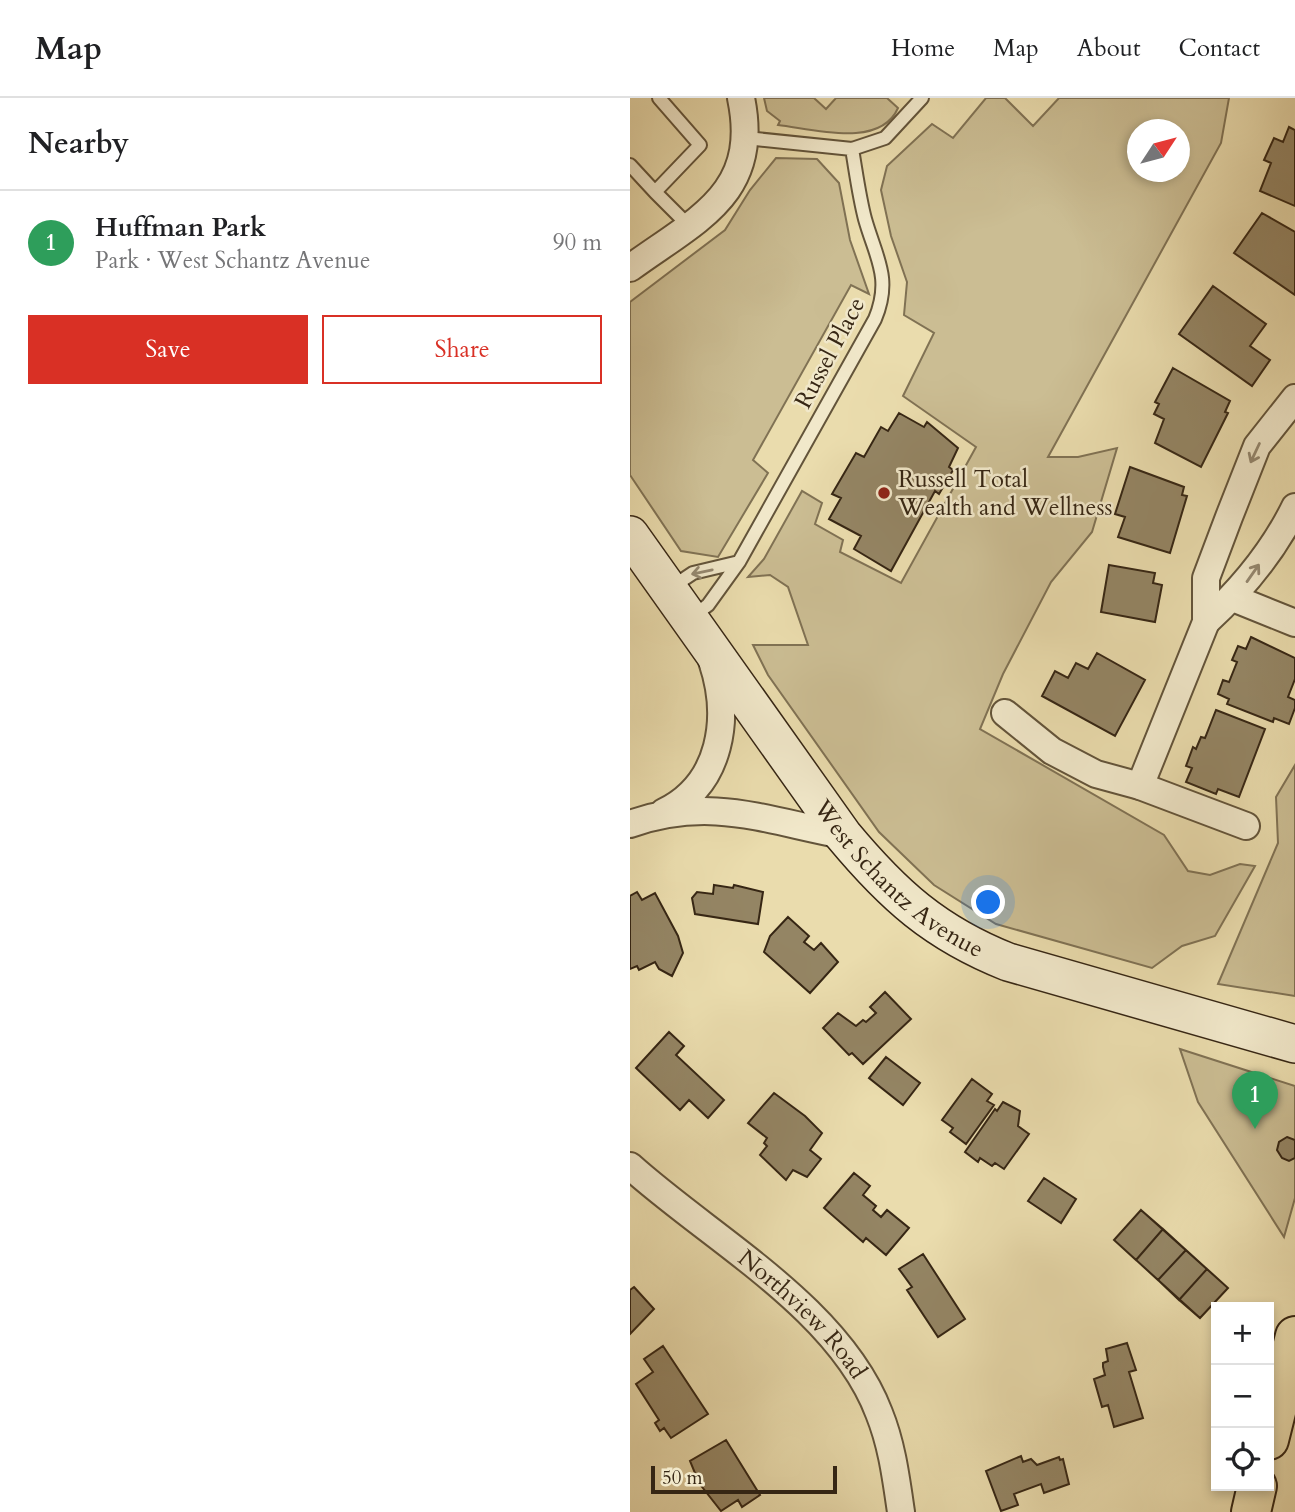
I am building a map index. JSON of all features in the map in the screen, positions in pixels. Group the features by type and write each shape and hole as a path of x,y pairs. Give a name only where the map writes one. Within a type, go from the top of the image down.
{"main road":[{"name":"West Schantz Avenue","path":"630,535 843,835 900,898 942,930 972,948 1079,984 1295,1044"},
{"path":"1272,1428 1295,1336"},
{"path":"1251,1512 1256,1491"}],"street":[{"path":"630,268 688,225 728,190 742,163 746,138 741,98"},
{"path":"1140,786 1206,622 1206,578 1257,446 1295,398"},
{"path":"1206,622 1233,598 1286,526 1295,507"},
{"path":"1233,598 1295,623"},
{"path":"656,816 679,803 697,786 714,758 722,734 722,708 717,676 695,627"},
{"path":"1005,713 1052,751 1096,774 1140,786 1246,826"},
{"path":"630,824 656,816 698,809 732,811 843,835"},
{"name":"Northview Road","path":"630,1166 791,1295 850,1361 878,1410 891,1447 901,1512"}],"lane":[{"path":"655,192 700,145 659,98"},
{"path":"746,138 852,149 885,138 922,98"},
{"name":"Russel Place","path":"695,627 739,562 875,319 884,298 883,274 865,217 852,149"},
{"path":"630,165 688,225"},
{"path":"668,590 693,573 739,562"}],"shaded area":[{"path":"764,98 814,98 826,109 836,98 887,98 898,108 889,121 877,129 827,132 778,125 780,121 767,111"},
{"path":"986,98 1005,98 1033,126 1059,98 1229,98 1221,143 1048,457 1078,457 1117,448 1092,532 1051,582 1003,674 980,729 1164,835 1188,871 1210,875 1240,864 1255,866 1215,936 1182,946 1152,968 996,924 934,885 879,832 768,675 753,645 808,645 788,587 770,575 748,577 764,559 802,491 822,503 815,524 843,540 840,552 901,583 976,447 903,396 934,333 904,315 907,282 891,236 881,190 887,166 932,124 953,138"},
{"path":"776,158 817,159 839,183 850,240 869,294 851,285 753,460 768,473 718,557 681,551 630,475 630,302 725,230 750,190"},
{"path":"1295,765 1295,996 1218,984 1278,843 1276,797"},
{"path":"1180,1049 1295,1086 1295,1198 1284,1237 1198,1102"}],"building":[{"path":"1289,127 1295,130 1295,206 1260,191 1271,163 1264,160 1274,138 1283,142"},
{"path":"1262,213 1295,232 1295,295 1234,253"},
{"path":"1213,286 1266,324 1250,346 1270,360 1252,386 1179,334"},
{"path":"1173,368 1230,401 1225,412 1228,413 1201,467 1155,443 1164,419 1154,414 1159,404 1155,402"},
{"name":"Russell Total Wealth and Wellness","path":"899,413 924,427 927,422 958,448 949,467 953,470 939,494 935,491 891,571 854,549 861,536 829,519 841,498 832,494 856,453 864,457 881,427 888,431"},
{"path":"1130,467 1184,487 1182,495 1187,496 1170,553 1118,537 1125,517 1115,514"},
{"path":"1109,565 1155,573 1153,583 1162,585 1155,622 1101,612"},
{"path":"1251,637 1295,658 1295,679 1288,697 1295,700 1295,708 1289,724 1274,718 1273,722 1227,704 1229,699 1218,694 1223,680 1229,682 1237,662 1232,660 1238,646 1246,649"},
{"path":"1097,653 1145,680 1115,736 1042,696 1055,671 1068,678 1076,663 1088,669"},
{"path":"1216,710 1265,729 1239,797 1218,789 1216,794 1186,782 1192,768 1186,766 1193,747 1196,749 1201,737 1205,738"},
{"path":"714,885 733,888 734,885 763,892 758,924 695,914 692,898 697,892 713,894"},
{"path":"637,892 642,900 655,893 678,936 683,953 672,976 659,969 655,962 639,970 637,966 630,969 630,896"},
{"path":"788,917 809,936 804,942 814,950 821,943 838,962 810,993 764,952 770,936"},
{"path":"885,992 911,1019 863,1064 852,1053 849,1055 823,1028 838,1013 856,1026 863,1020 866,1022 876,1013 870,1007"},
{"path":"669,1032 684,1046 676,1055 724,1100 708,1118 689,1100 680,1110 636,1068"},
{"path":"886,1057 920,1083 903,1105 869,1078"},
{"path":"972,1079 992,1094 987,1101 994,1105 966,1144 950,1132 953,1128 942,1120"},
{"path":"774,1093 805,1116 822,1133 810,1150 821,1159 807,1177 793,1170 786,1180 760,1155 767,1146 764,1143 767,1138 748,1123"},
{"path":"1003,1102 1020,1111 1018,1126 1029,1134 1004,1169 995,1163 992,1166 980,1158 978,1162 965,1152 995,1109 997,1111"},
{"path":"1287,1137 1295,1140 1295,1158 1289,1161 1282,1158 1277,1150 1279,1142"},
{"path":"854,1173 870,1186 863,1195 876,1206 873,1210 881,1217 887,1210 909,1228 886,1255 866,1238 863,1242 824,1208"},
{"path":"1044,1178 1076,1199 1061,1223 1028,1201"},
{"path":"1141,1210 1228,1288 1215,1302 1211,1302 1211,1306 1200,1318 1114,1240"},
{"path":"1141,1210 1163,1229 1136,1260 1114,1240"},
{"path":"1163,1229 1186,1250 1158,1280 1136,1260"},
{"path":"1186,1250 1207,1269 1179,1300 1158,1280"},
{"path":"923,1254 965,1319 938,1337 907,1290 912,1287 899,1269"},
{"path":"1207,1269 1228,1288 1215,1302 1211,1302 1211,1306 1200,1318 1179,1300"},
{"path":"634,1287 654,1309 630,1334 630,1290"},
{"path":"1127,1343 1136,1370 1129,1372 1143,1418 1114,1427 1108,1405 1102,1407 1094,1379 1105,1375 1103,1363 1108,1361 1106,1349"},
{"path":"663,1346 708,1414 671,1438 664,1428 660,1431 655,1423 659,1420 636,1384 653,1372 644,1359"},
{"path":"726,1440 760,1495 742,1507 738,1500 721,1511 699,1483 690,1461"},
{"path":"1021,1456 1023,1462 1031,1459 1037,1465 1059,1457 1060,1460 1063,1459 1069,1484 1044,1493 1041,1484 1014,1494 1018,1505 1001,1511 986,1471"}],"place":[{"name":"Russell Total Wealth and Wellness","path":"884,493"},
{"name":"Huffman Park","path":"1255,1129"}]}
